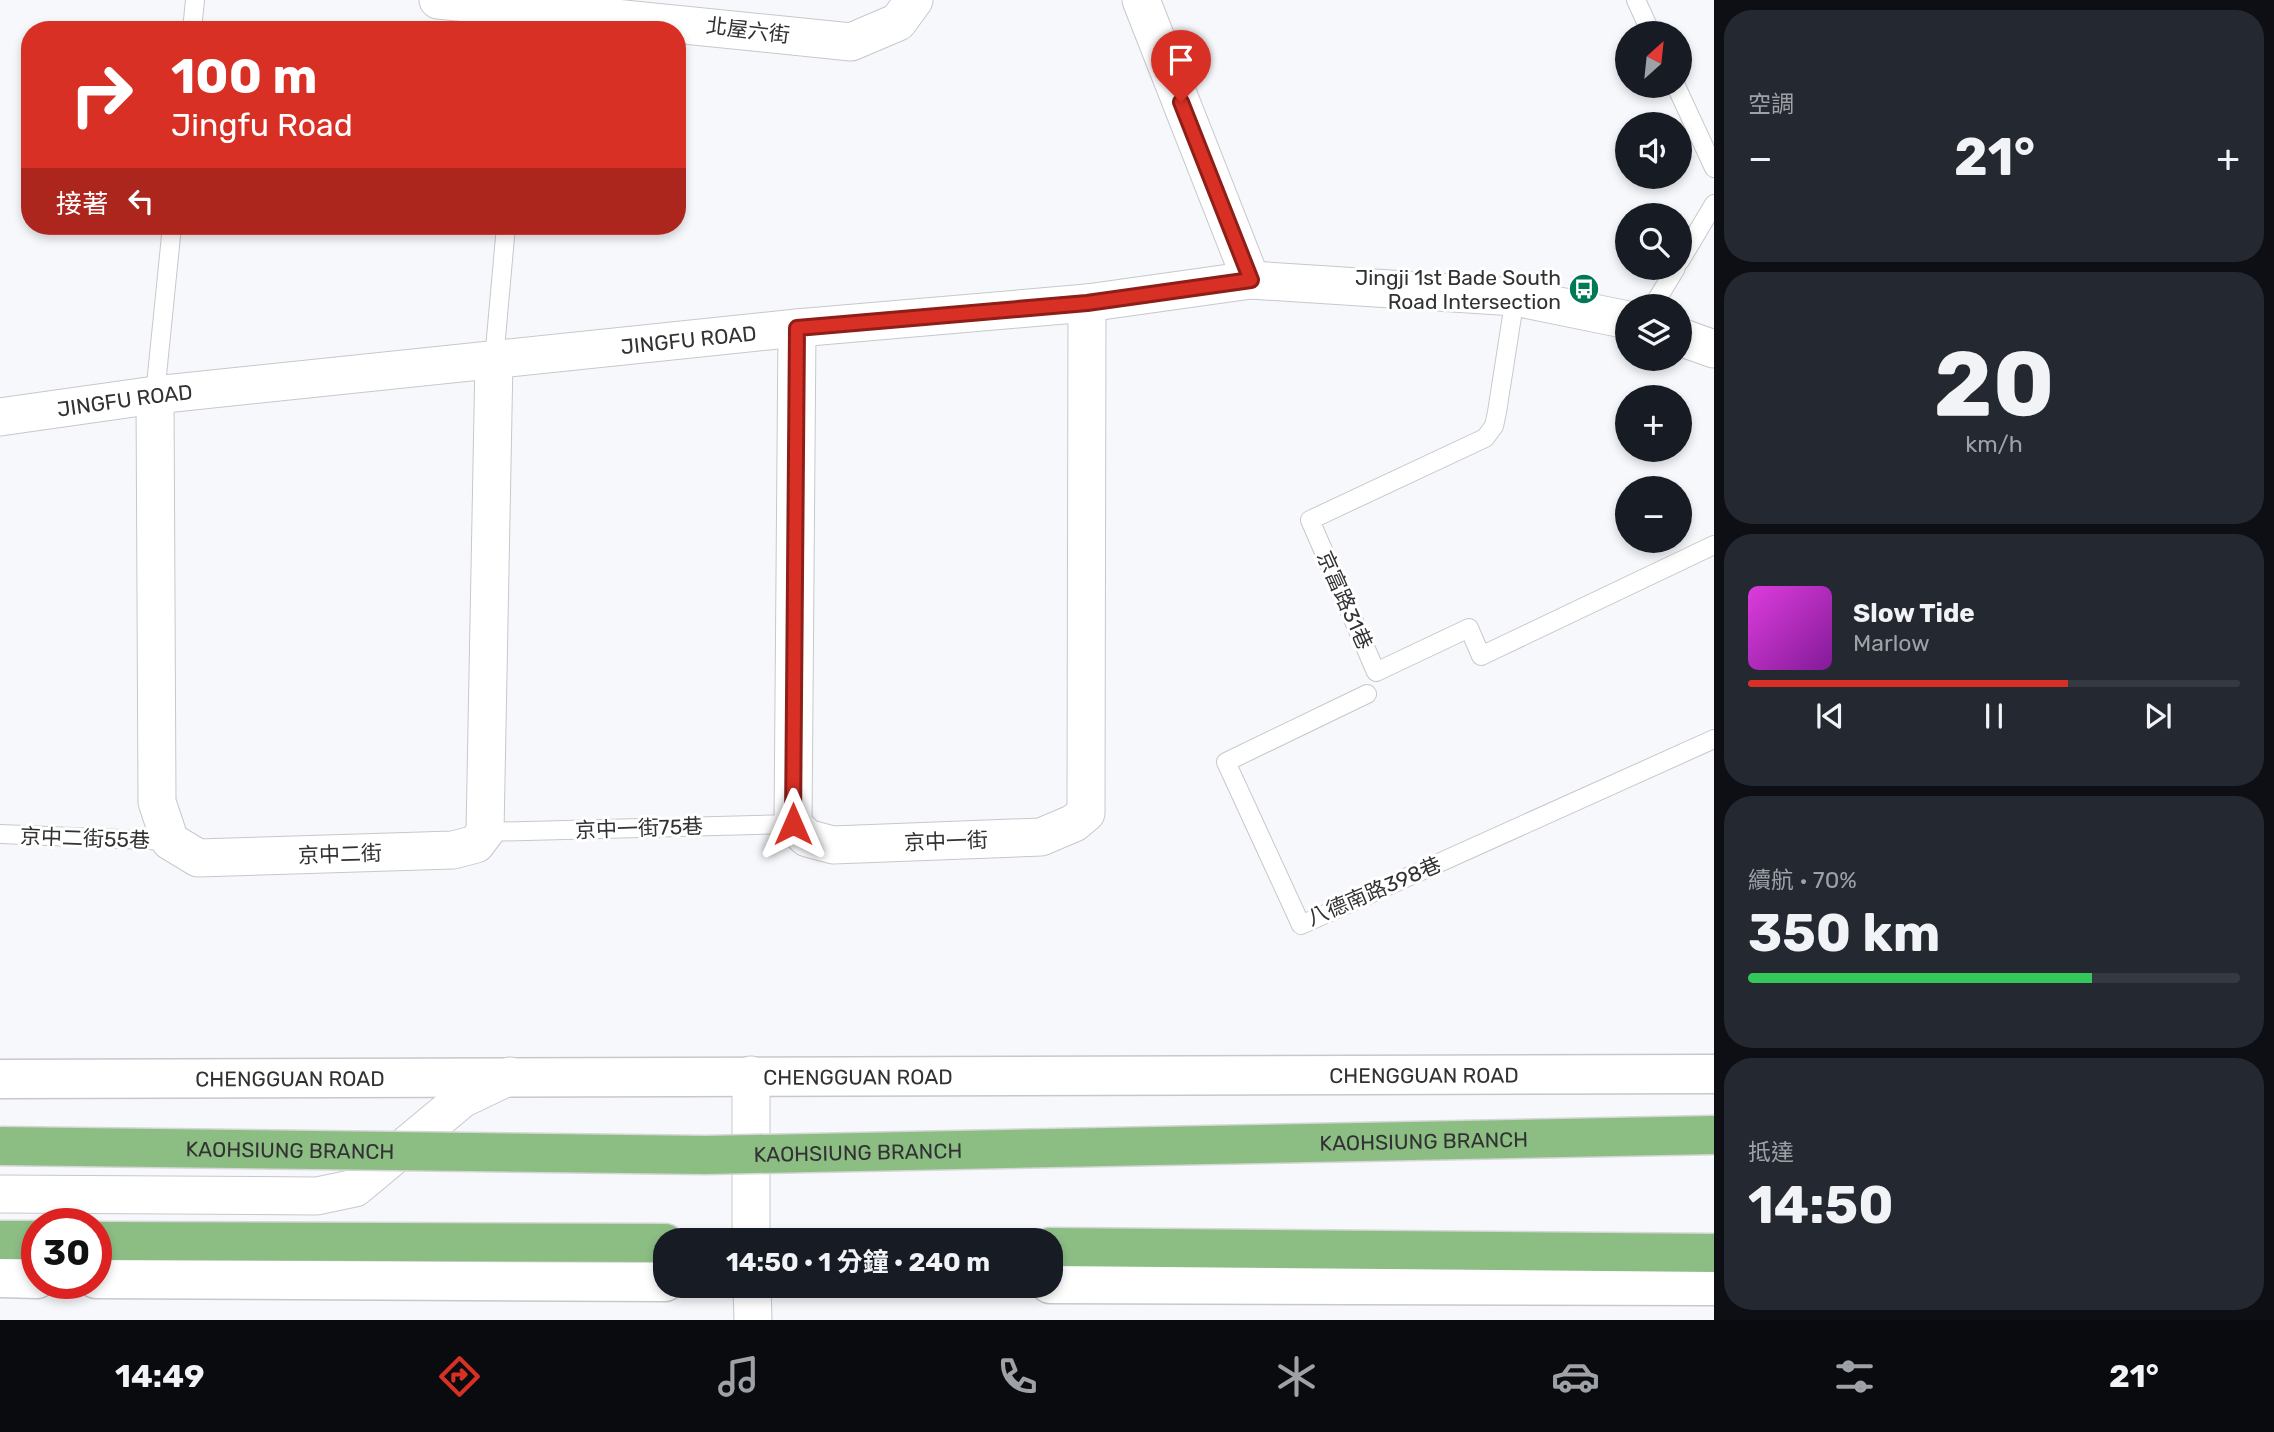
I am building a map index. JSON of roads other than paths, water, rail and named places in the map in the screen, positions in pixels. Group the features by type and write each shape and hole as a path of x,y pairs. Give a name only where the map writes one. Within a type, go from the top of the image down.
{"highway":[{"name":"KAOHSIUNG BRANCH","path":"0,1146 706,1155 1714,1135"},
{"path":"0,1240 21,1240"},
{"path":"112,1241 653,1243"},
{"path":"1063,1247 1714,1252"}],"street":[{"name":"北屋六街","path":"438,0 526,13 616,21"},
{"name":"北屋六街","path":"686,27 851,42 898,22 914,0"},
{"path":"1141,0 1251,280"},
{"name":"JINGFU ROAD","path":"0,417 155,395 797,328 1087,303 1251,280 1515,297 1615,317"},
{"name":"京中一街","path":"793,824 807,838 832,845 1041,836 1074,823 1086,813 1087,303"},
{"path":"793,824 797,328"},
{"path":"1692,341 1714,349"},
{"path":"485,832 494,360"},
{"path":"155,395 157,802 170,841"},
{"name":"京中二街","path":"170,841 198,858 453,850 476,844 485,832"},
{"name":"CHENGGUAN ROAD","path":"0,1079 1714,1074"},
{"path":"751,1075 751,1228"},
{"path":"0,1194 317,1196 355,1188 462,1099 510,1076"},
{"path":"0,1279 21,1279"},
{"path":"112,1279 653,1282"},
{"path":"1063,1284 1714,1286"},
{"path":"752,1298 753,1320"}],"lane":[{"path":"193,21 195,0"},
{"path":"1636,0 1646,21"},
{"path":"1682,98 1714,168"},
{"path":"1692,241 1714,204"},
{"path":"155,395 171,235"},
{"path":"494,360 505,235"},
{"name":"京富路31巷","path":"1515,297 1497,412 1494,426 1485,438 1310,520 1377,672 1469,628 1482,656 1714,545"},
{"name":"八德南路398巷","path":"1367,694 1226,762 1301,925 1714,739"},
{"name":"京中一街75巷","path":"485,832 793,824"},
{"name":"京中二街55巷","path":"0,834 170,841"}],"place":[{"name":"Jingji 1st Bade South Road Intersection","path":"1584,289"}]}
